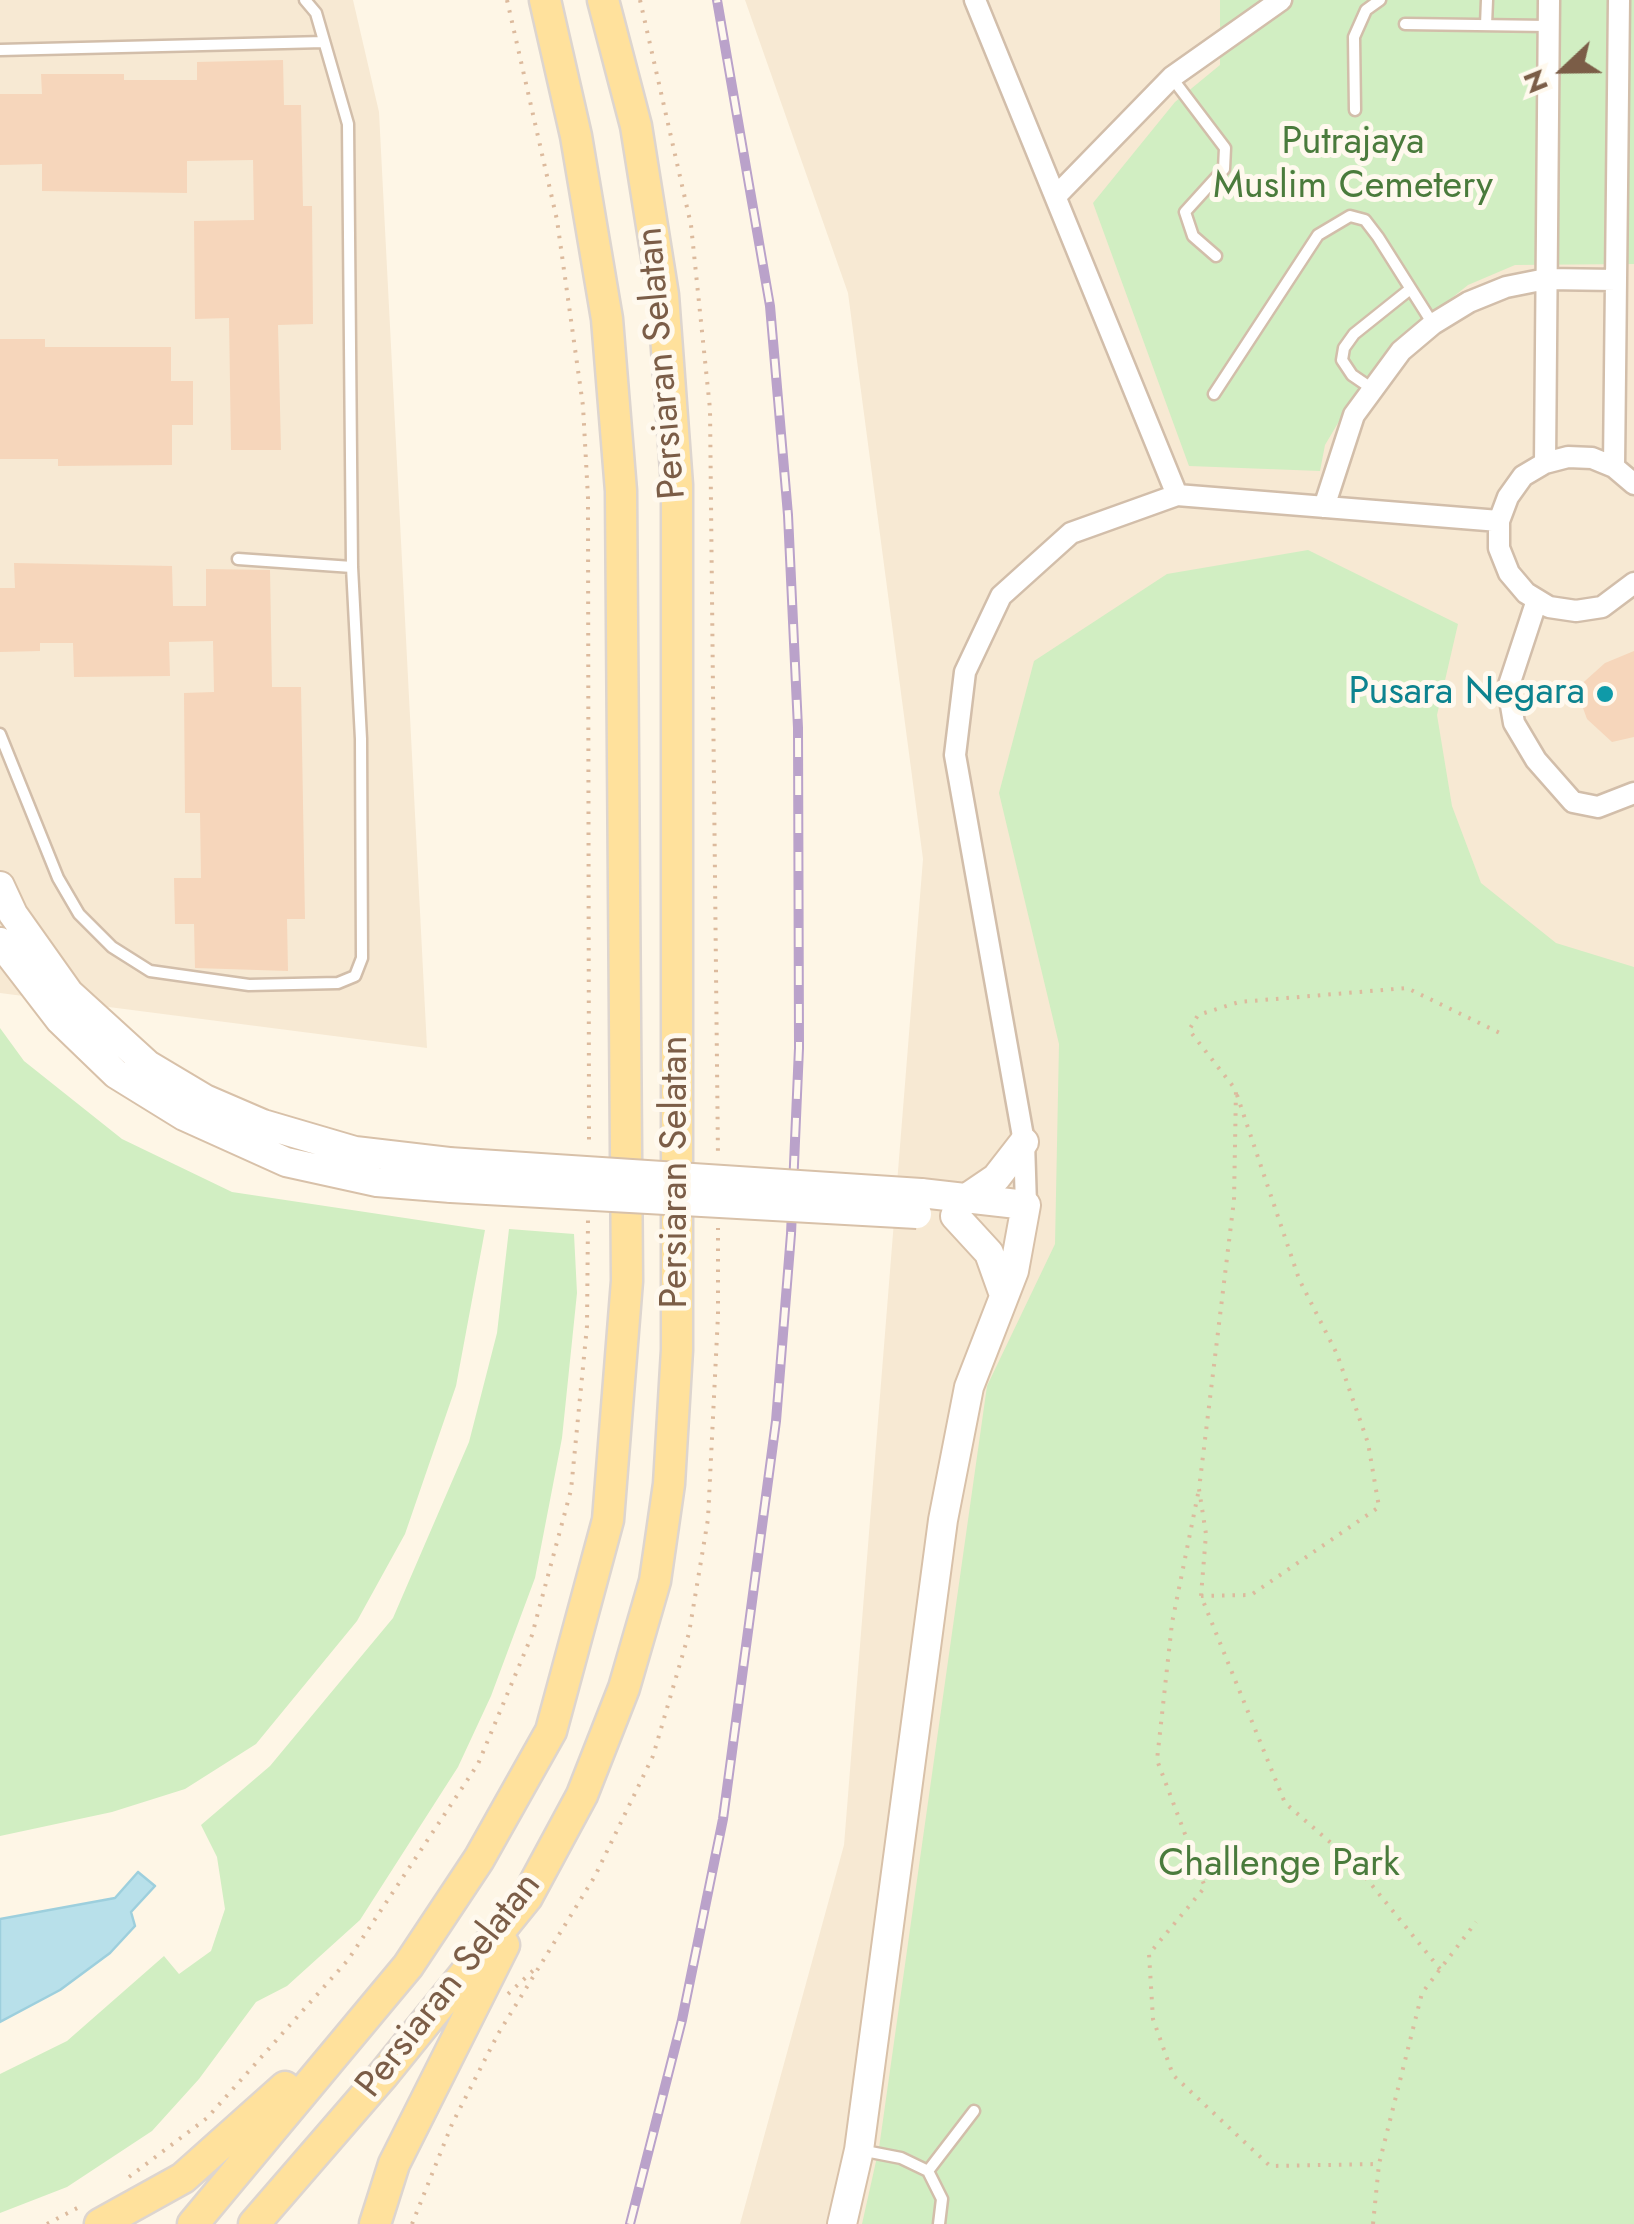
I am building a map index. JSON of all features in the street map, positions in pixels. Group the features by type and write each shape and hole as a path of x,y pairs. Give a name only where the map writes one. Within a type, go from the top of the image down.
{"main road":[{"name":"Persiaran Selatan","path":"193,2224 408,1966 479,1859 550,1731 608,1520 627,1281 621,490 607,319 576,136 545,0"},
{"name":"Persiaran Selatan","path":"254,2224 384,2075 527,1897 582,1794 603,1742 624,1688 654,1581 669,1484 677,1350 677,485 663,294 636,126 603,0"},
{"path":"375,2224 394,2164 527,1897"},
{"path":"100,2224 182,2178 246,2125 408,1966"}],"street":[{"path":"975,0 1177,495"},
{"path":"1057,195 1172,77 1281,0"},
{"path":"1545,463 1548,0"},
{"path":"1614,467 1620,0"},
{"path":"1324,507 1339,453 1371,388 1402,351 1433,324 1469,302 1506,287 1546,279 1616,280"},
{"path":"1634,484 1614,467 1592,458 1568,457 1545,463 1523,476 1508,497 1499,521 1500,548 1508,573 1549,607 1576,611 1602,607 1634,583"},
{"path":"842,2224 860,2150 943,1520 969,1387 1004,1294 1024,1214 1024,1142 955,755 965,672 1001,596 1071,534 1177,495 1499,521"},
{"path":"1537,600 1508,688 1514,722 1536,760 1572,802 1598,807 1634,794"},
{"path":"3,899 69,993 148,1064 205,1099 263,1124 450,1175"},
{"path":"5,955 60,1020 116,1074 236,1143 286,1162 360,1178 450,1175 1024,1214"},
{"path":"960,1208 996,1178 1024,1142"},
{"path":"960,1208 989,1253 1004,1294"}],"lane":[{"path":"0,734 58,878 79,914 112,946 150,971 249,985 338,982 354,976 362,958 360,740 352,567 348,124 316,13 305,0"},
{"path":"1355,110 1354,37 1366,10 1380,0"},
{"path":"1486,25 1487,0"},
{"path":"1404,24 1548,26"},
{"path":"0,50 324,42"},
{"path":"1172,77 1224,148 1224,169 1185,212 1193,236 1216,256"},
{"path":"1214,394 1283,282 1318,234 1333,222 1350,216 1365,220 1433,324"},
{"path":"1371,388 1352,375 1342,360 1344,348 1354,334 1410,290"},
{"path":"238,560 352,567"},
{"path":"928,2171 974,2111"},
{"path":"860,2150 901,2158 928,2171 942,2199 938,2224"}],"path":[{"path":"1201,1596 1251,1594 1379,1507 1368,1443 1336,1354 1299,1279 1236,1090 1189,1030 1198,1016 1239,1002 1407,988 1500,1033"},
{"path":"1236,1090 1234,1200 1199,1489 1172,1623 1157,1760 1205,1887 1149,1954 1153,2019 1173,2076 1270,2166 1379,2164"},
{"path":"1199,1489 1206,1534 1201,1596 1285,1803 1354,1862 1440,1969"},
{"path":"1372,2224 1379,2164 1422,1993 1476,1922"}],"shaded area":[{"path":"0,0 353,0 379,112 427,1048 0,993"},
{"path":"745,0 1634,0 1634,2224 740,2224 844,1845 923,859 848,293"}],"green space":[{"name":"Putrajaya Muslim Cemetery","path":"1220,0 1634,0 1634,264 1515,265 1468,285 1407,334 1354,396 1325,445 1320,471 1189,466 1093,203 1175,102 1220,65"},
{"name":"Challenge Park","path":"1308,550 1458,624 1437,715 1452,806 1481,883 1556,943 1634,967 1634,2224 862,2224 879,2148 987,1386 1055,1244 1059,1044 999,793 1034,661 1167,574"},
{"path":"0,1028 24,1061 122,1139 232,1192 485,1230 456,1386 405,1534 357,1621 256,1744 185,1789 112,1812 0,1836"},
{"path":"509,1229 574,1234 577,1293 562,1438 535,1578 491,1696 458,1767 360,1920 287,1986 256,2002 199,2079 152,2131 67,2187 0,2213 0,2074 67,2041 164,1956 179,1974 211,1951 225,1909 217,1857 201,1825 270,1766 393,1618 469,1442 497,1333"}],"water":[{"path":"138,1872 155,1886 131,1912 135,1926 110,1953 60,1990 0,2022 0,1919 115,1898"}],"building":[{"path":"283,60 284,105 301,105 303,206 312,206 313,324 278,325 281,450 231,450 229,318 195,319 194,221 254,220 253,160 187,161 187,193 42,191 42,164 0,165 0,94 42,94 41,74 124,74 124,80 197,80 197,62"},
{"path":"0,339 45,339 45,347 171,347 171,381 193,381 193,425 172,425 172,465 58,466 58,459 0,459"},
{"path":"14,563 172,566 173,606 206,606 206,569 270,570 272,687 301,687 305,919 287,919 288,971 195,968 194,924 175,924 174,878 201,878 200,813 185,813 184,693 214,692 213,641 169,642 170,676 74,677 73,643 40,643 40,651 0,652 0,588 15,588"},
{"name":"Pusara Negara","path":"1634,651 1634,737 1612,742 1587,719 1576,689 1605,663"}],"railway":[{"path":"630,2224 682,2020 723,1819 776,1421 791,1234 799,1048 798,728 788,515 770,306 717,0"}],"place":[{"name":"Pusara Negara","path":"1605,694"}]}
